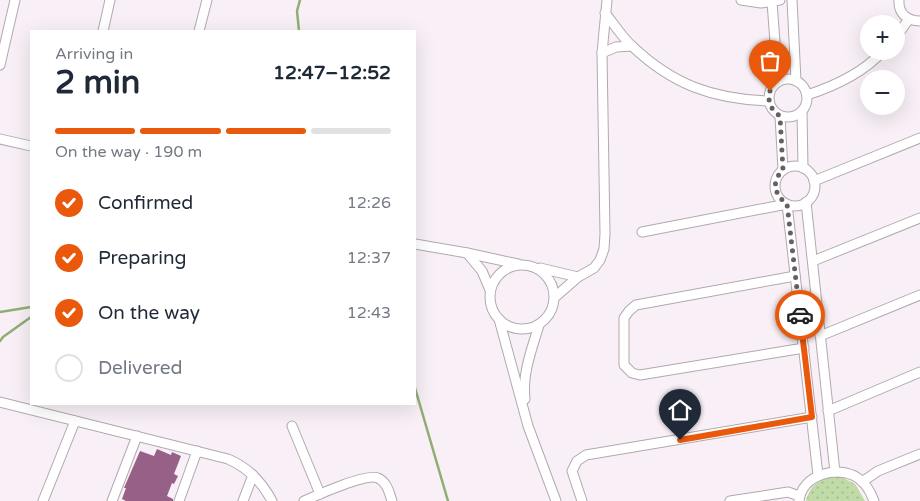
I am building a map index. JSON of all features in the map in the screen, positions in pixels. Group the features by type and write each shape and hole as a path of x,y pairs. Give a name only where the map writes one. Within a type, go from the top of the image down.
{"street":[{"path":"0,65 15,0"},
{"path":"103,30 110,0"},
{"path":"199,30 207,0"},
{"path":"555,298 578,276 594,268 600,260 604,249 602,53 607,0"},
{"path":"741,0 761,3 776,1 778,82"},
{"path":"792,0 796,80"},
{"path":"889,0 899,2 902,13 910,20 920,21"},
{"path":"605,13 632,46 668,75 694,88 718,96 769,102"},
{"path":"905,26 910,20"},
{"path":"602,53 616,47 632,46"},
{"path":"807,95 833,87 872,60"},
{"path":"784,79 796,80 806,89 806,107 792,118 780,116 771,108 769,102 770,91 778,82 784,79"},
{"path":"802,112 803,168"},
{"path":"780,116 783,170"},
{"path":"814,182 920,138"},
{"path":"0,139 30,146"},
{"path":"642,232 787,204 797,205 806,202 813,193 814,182 808,171 793,166 783,170 776,179 776,191 778,196 787,204 818,475"},
{"path":"806,202 835,472"},
{"path":"813,261 920,218"},
{"path":"416,244 578,276"},
{"path":"467,253 482,271 490,290 490,301 493,311 507,326 518,329 529,329 539,325 547,318 553,308 555,298 553,287 548,277 536,268"},
{"path":"490,290 500,272 519,264"},
{"path":"795,276 636,305 629,310 624,318 624,365 632,373 640,375 804,348"},
{"path":"820,336 920,295"},
{"path":"499,319 528,426 556,501"},
{"path":"528,426 524,387 526,368 539,325"},
{"path":"828,411 920,372"},
{"path":"0,402 228,459 242,466 253,475 264,486 272,501"},
{"path":"582,501 572,471 577,461 586,455 812,417"},
{"path":"42,501 74,421"},
{"path":"292,426 320,494"},
{"path":"112,501 137,436"},
{"path":"178,501 197,451"},
{"path":"862,482 878,471 920,454"},
{"path":"730,501 788,492 799,498 810,481 818,475 835,472 848,473 862,482 874,501"},
{"path":"244,501 253,475"},
{"path":"304,501 368,476 374,476 384,483 392,501"}],"green space":[{"path":"840,476 855,484 865,501 806,501 814,485 818,482"}],"building":[{"path":"157,449 171,455 172,452 181,456 174,474 178,476 174,484 172,483 167,496 173,499 173,501 126,501 122,499 126,488 124,488 140,451 154,456"}],"waterway":[{"path":"299,30 297,11 300,0"},
{"path":"0,312 30,307"},
{"path":"0,341 30,318"},
{"path":"416,391 448,501"}],"way so far":[{"path":"770,91 768,97 771,108 780,116 783,170 776,179 775,185 778,196 787,204 800,315"}],"route":[{"path":"680,440 812,417 800,315"}]}
